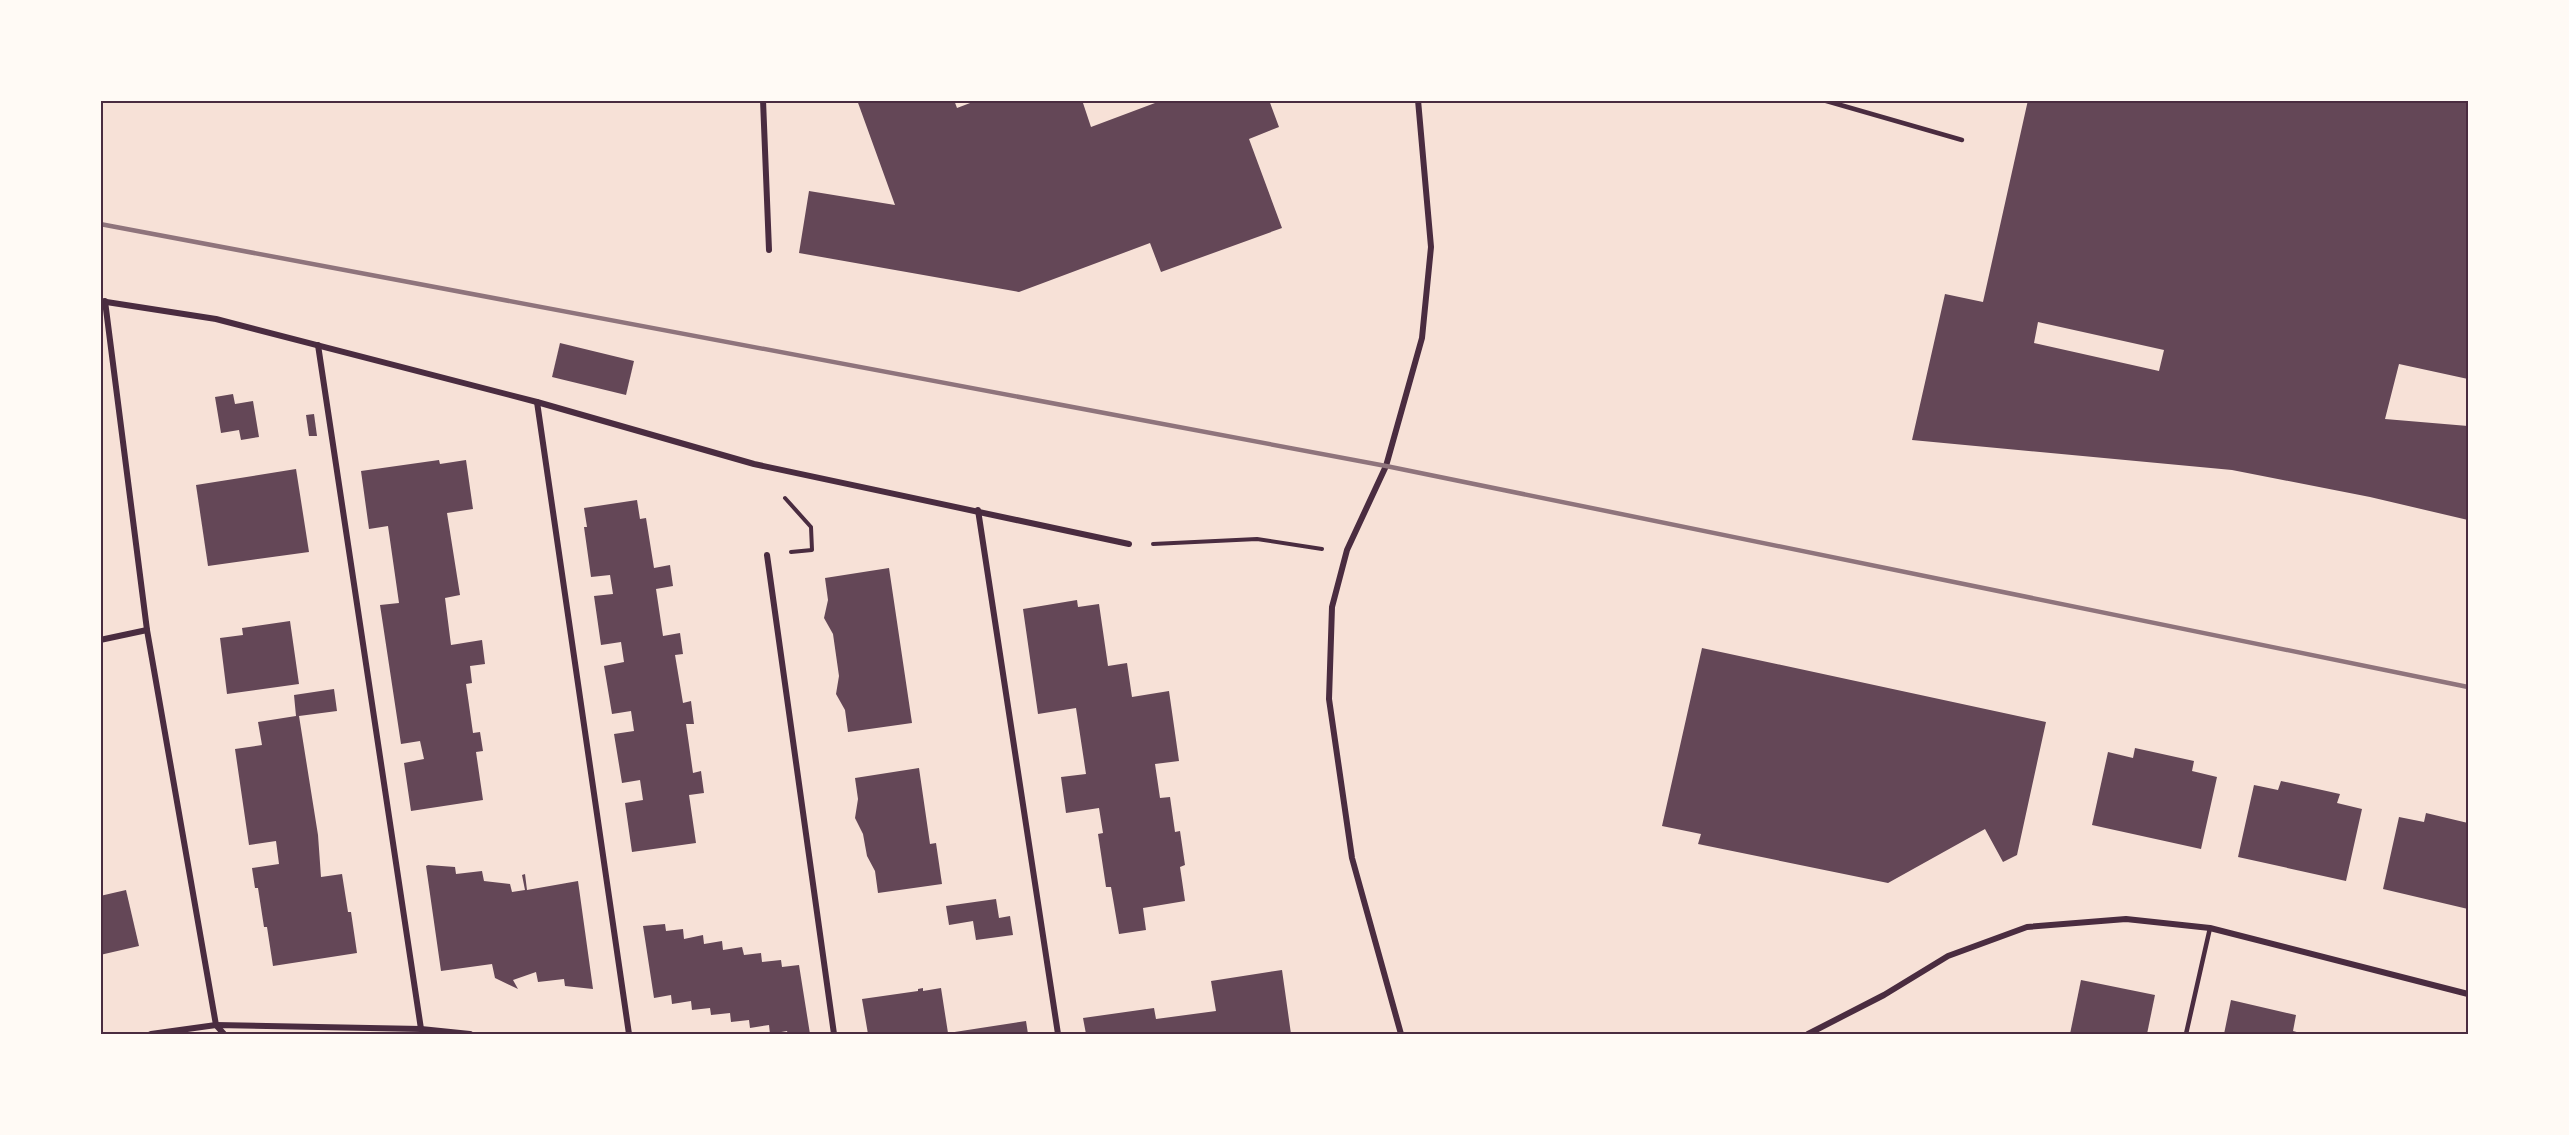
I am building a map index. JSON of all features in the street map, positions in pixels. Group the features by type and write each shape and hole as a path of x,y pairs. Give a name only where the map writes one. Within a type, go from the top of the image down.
{"street":[{"path":"763,100 769,250"},
{"path":"1401,1035 1352,858 1329,699 1332,607 1347,550 1386,466 1422,338 1431,247 1418,100"},
{"path":"224,1035 216,1025 147,630 103,301 216,319 537,402 754,464 1129,544"},
{"path":"318,345 422,1029"},
{"path":"537,402 629,1035"},
{"path":"978,510 1058,1035"},
{"path":"767,555 834,1035"},
{"path":"100,640 147,630"},
{"path":"1808,1035 1884,995 1948,956 2027,927 2126,919 2210,928 2469,994"},
{"path":"151,1035 216,1025 422,1029 470,1035"}],"lane":[{"path":"1823,100 1962,140"},
{"path":"2186,1035 2210,928"}],"path":[{"path":"754,464 811,527 812,550 767,555"},
{"path":"1129,544 1179,544 1257,539 1310,548 1347,550"}],"building":[{"path":"857,100 954,100 957,108 978,100 1082,100 1091,127 1163,100 1269,100 1279,127 1249,139 1282,228 1161,272 1150,243 1019,292 799,253 809,191 895,205"},
{"path":"2028,100 2468,100 2468,379 2399,364 2385,419 2468,426 2468,520 2370,497 2232,470 1912,440 1945,294 1983,302","holes":["2038,322 2164,350 2159,371 2034,343"]},
{"path":"560,343 634,361 626,395 552,377"},
{"path":"233,394 235,404 253,401 259,437 241,440 239,430 221,433 215,397"},
{"path":"314,414 317,436 309,436 306,415"},
{"path":"439,460 440,464 466,460 473,509 447,513 460,595 445,598 451,645 482,640 485,664 470,666 472,683 466,684 473,733 480,732 483,751 476,752 483,800 411,811 404,763 424,759 420,741 401,744 380,605 399,603 388,526 369,529 361,471"},
{"path":"296,469 309,552 208,566 196,485"},
{"path":"637,500 640,519 646,518 654,568 670,565 673,586 656,589 663,636 680,633 683,654 675,655 683,703 691,701 694,724 686,724 693,773 701,771 704,793 689,795 696,843 632,852 625,803 643,800 640,780 622,783 614,734 634,731 631,711 612,714 604,666 624,662 621,642 601,645 594,596 613,594 610,575 591,577 584,527 587,527 584,508"},
{"path":"889,568 912,723 848,732 845,710 836,694 839,676 833,634 824,618 828,600 825,578"},
{"path":"1077,600 1078,607 1099,604 1108,666 1127,663 1132,697 1169,691 1179,761 1155,764 1160,798 1170,797 1175,832 1180,831 1185,865 1180,867 1185,901 1143,908 1146,930 1119,934 1111,887 1106,887 1098,834 1103,833 1099,808 1066,813 1061,777 1086,774 1076,708 1038,714 1023,609"},
{"path":"290,621 299,684 227,694 220,638 243,635 242,628"},
{"path":"1702,648 2046,722 2017,855 2003,862 1985,829 1888,883 1698,844 1701,834 1662,826"},
{"path":"334,689 337,711 299,716 318,835 321,877 342,874 357,953 273,966 267,927 264,927 258,888 255,888 252,868 279,864 276,841 249,845 235,749 262,745 258,722 296,716 294,695"},
{"path":"2135,748 2194,761 2192,771 2217,777 2201,849 2092,825 2108,752 2133,758"},
{"path":"919,768 930,844 936,843 942,884 878,893 875,871 867,856 863,834 855,818 858,799 855,778"},
{"path":"2281,781 2340,794 2337,803 2362,809 2346,881 2238,857 2254,785 2278,790"},
{"path":"2426,813 2468,823 2468,909 2383,889 2399,817 2424,822"},
{"path":"426,866 455,867 456,874 482,871 484,881 510,884 512,892 525,890 522,875 525,874 527,890 578,881 593,989 565,986 564,979 538,982 536,972 513,980 518,989 495,978 492,964 441,971"},
{"path":"126,890 139,946 100,955 100,896"},
{"path":"996,899 999,918 1010,916 1013,935 976,940 973,921 949,925 946,906"},
{"path":"665,924 666,931 683,929 684,939 703,935 704,944 722,941 723,950 742,947 744,955 761,953 762,962 781,960 782,967 799,965 810,1034 788,1034 787,1031 770,1034 769,1025 750,1028 749,1020 731,1022 730,1013 711,1015 710,1008 692,1010 691,1001 672,1004 671,995 654,998 643,926"},
{"path":"1282,970 1291,1034 1086,1034 1083,1018 1154,1008 1156,1019 1216,1011 1211,981"},
{"path":"2081,980 2155,995 2147,1034 2070,1034"},
{"path":"923,988 923,991 941,988 948,1033 1026,1021 1028,1034 868,1034 862,999 918,991"},
{"path":"2231,1000 2296,1015 2293,1031 2304,1034 2224,1034"}],"railway":[{"path":"100,224 1386,466 2468,687"}]}
